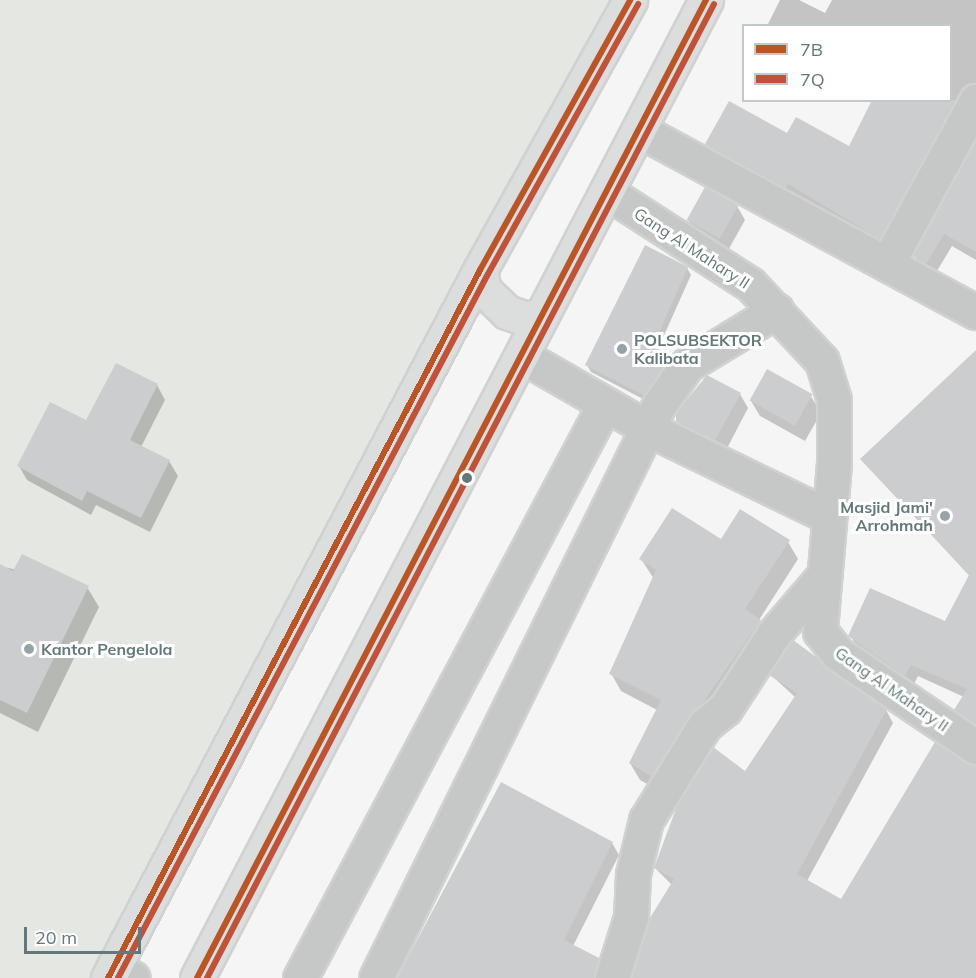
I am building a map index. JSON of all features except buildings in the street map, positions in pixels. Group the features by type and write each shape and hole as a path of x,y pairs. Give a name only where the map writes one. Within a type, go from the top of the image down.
{"main road":[{"path":"118,975 480,270 630,0"},
{"path":"197,978 706,0"},
{"path":"480,270 484,290 507,312 526,319 542,315"}],"street":[{"path":"887,264 976,101"},
{"path":"639,130 976,312"},
{"name":"Gang Al Mahary II","path":"607,192 750,284 777,310 822,361 834,400 820,631 838,654 976,747"},
{"path":"375,978 649,429 687,366 777,310"},
{"path":"522,356 649,429 828,516"},
{"path":"300,978 604,404"},
{"path":"612,978 631,917 646,820 705,724 725,709 773,635 822,578"}],"shaded area":[{"path":"0,0 630,0 109,978 0,978"}],"transit line":[{"name":"7B","path":"108,978 480,270 630,0"},
{"name":"7B","path":"197,978 706,0"},
{"name":"7Q","path":"118,978 488,274 638,4"},
{"name":"7Q","path":"207,978 714,4"}],"place":[{"name":"POLSUBSEKTOR Kalibata","path":"622,349"},
{"name":"Masjid Jami' Arrohmah","path":"945,516"},
{"name":"Kantor Pengelola","path":"29,649"}]}
